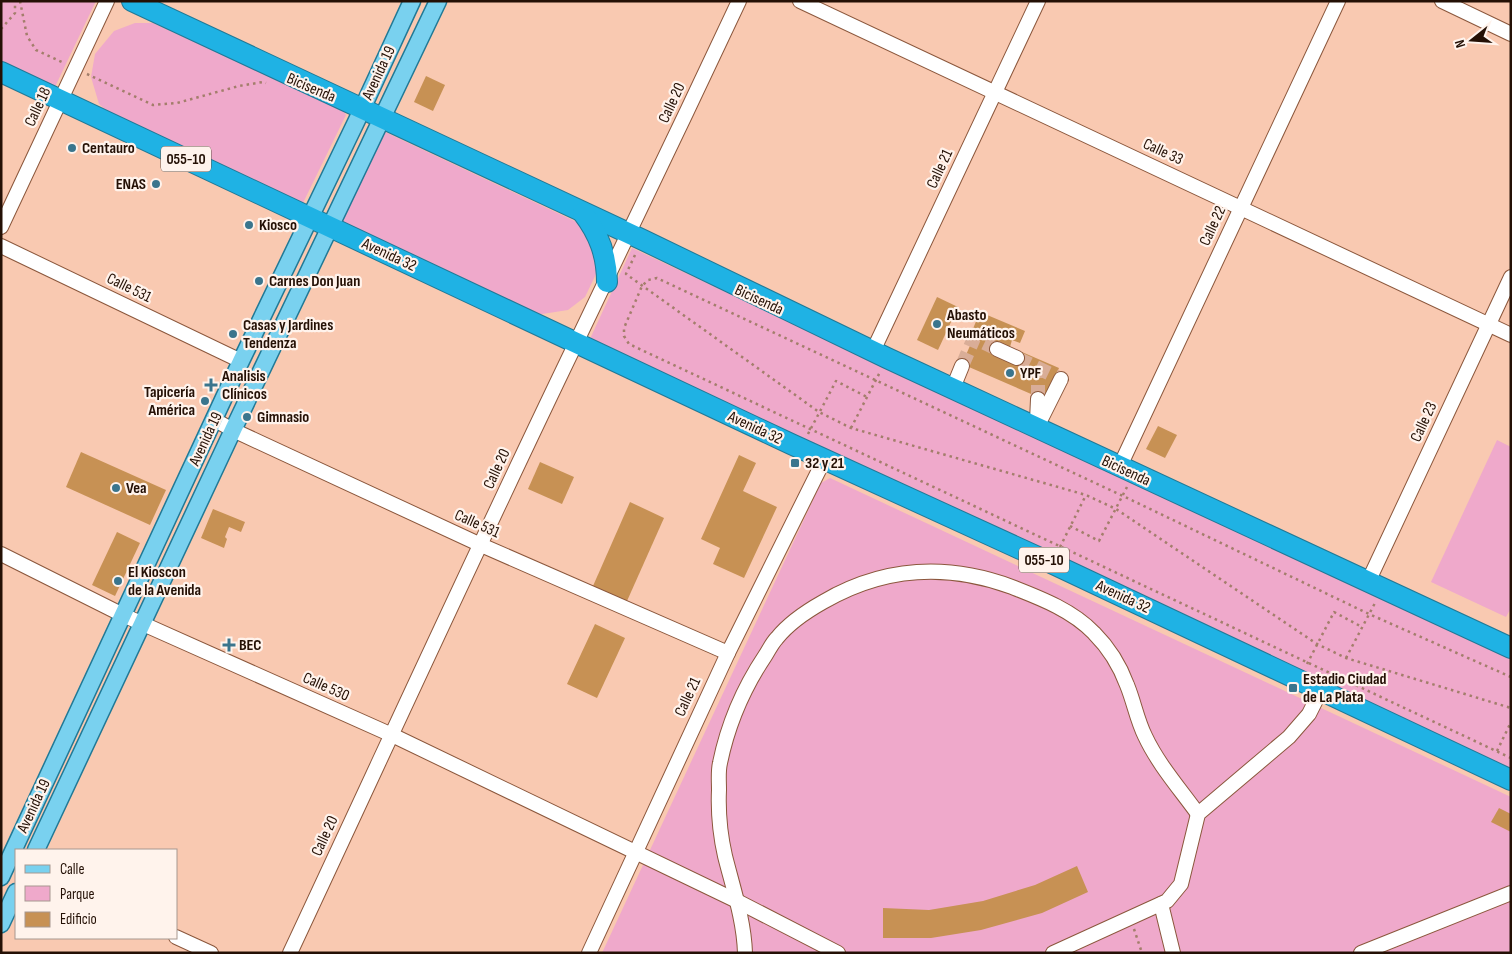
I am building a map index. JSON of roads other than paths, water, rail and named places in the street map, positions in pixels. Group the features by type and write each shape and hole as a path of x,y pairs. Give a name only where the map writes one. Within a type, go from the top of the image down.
{"highway":[{"path":"132,1 583,213 629,246 953,388 1511,648"},
{"name":"Avenida 32","path":"1,72 824,460 1056,555 1303,671 1321,690 1511,780"},
{"path":"583,213 591,224 602,247 607,270 607,282"}],"main road":[{"name":"Avenida 19","path":"1,878 241,361 412,1"},
{"name":"Avenida 19","path":"36,849 233,430 438,1"},
{"path":"1,924 15,894"}],"street":[{"name":"Calle 18","path":"1,227 107,1"},
{"name":"Calle 20","path":"290,953 576,343 607,282 629,246 739,1"},
{"name":"Calle 33","path":"800,1 1511,335"},
{"name":"Calle 21","path":"880,355 995,93 1038,1"},
{"name":"Calle 22","path":"1127,469 1241,208 1338,1"},
{"path":"1442,1 1511,34"},
{"name":"Calle 531","path":"1,246 241,361"},
{"name":"Calle 23","path":"1375,585 1488,324 1511,277"},
{"path":"997,349 1017,358"},
{"path":"953,388 962,366"},
{"path":"1037,427 1061,379"},
{"path":"1037,427 1038,399"},
{"name":"Calle 531","path":"215,420 481,545 728,653"},
{"name":"Calle 21","path":"589,953 728,653 824,460"},
{"name":"Calle 530","path":"1,554 123,615 392,735 737,901 838,953"},
{"path":"745,953 737,901 724,854 718,816 719,765 733,715 754,672 777,637 808,610 843,590 882,576 922,571 962,574 997,582 1034,596 1072,615 1093,632 1111,654 1126,683 1144,736 1156,756 1198,814"},
{"path":"1053,953 1168,901 1181,884 1198,814 1290,737 1309,714 1321,690"},
{"path":"1361,953 1511,893"},
{"path":"1161,904 1174,953"},
{"path":"178,938 210,953"}],"tunnel":[{"path":"962,366 974,338 997,349"},
{"path":"1017,358 1061,379"},
{"path":"1038,367 1038,399"}],"place":[{"name":"Centauro","path":"72,148"},
{"name":"ENAS","path":"156,184"},
{"name":"Kiosco","path":"249,225"},
{"name":"Carnes Don Juan","path":"259,281"},
{"name":"Abasto Neumáticos","path":"937,324"},
{"name":"Casas y Jardines Tendenza","path":"233,334"},
{"name":"YPF","path":"1010,373"},
{"name":"Analisis Clínicos","path":"211,385"},
{"name":"Tapicería América","path":"205,401"},
{"name":"Gimnasio","path":"247,417"},
{"name":"32 y 21","path":"795,463"},
{"name":"Vea","path":"116,488"},
{"name":"El Kioscon de la Avenida","path":"118,581"},
{"name":"BEC","path":"229,645"},
{"name":"Estadio Ciudad de La Plata","path":"1293,688"}]}
